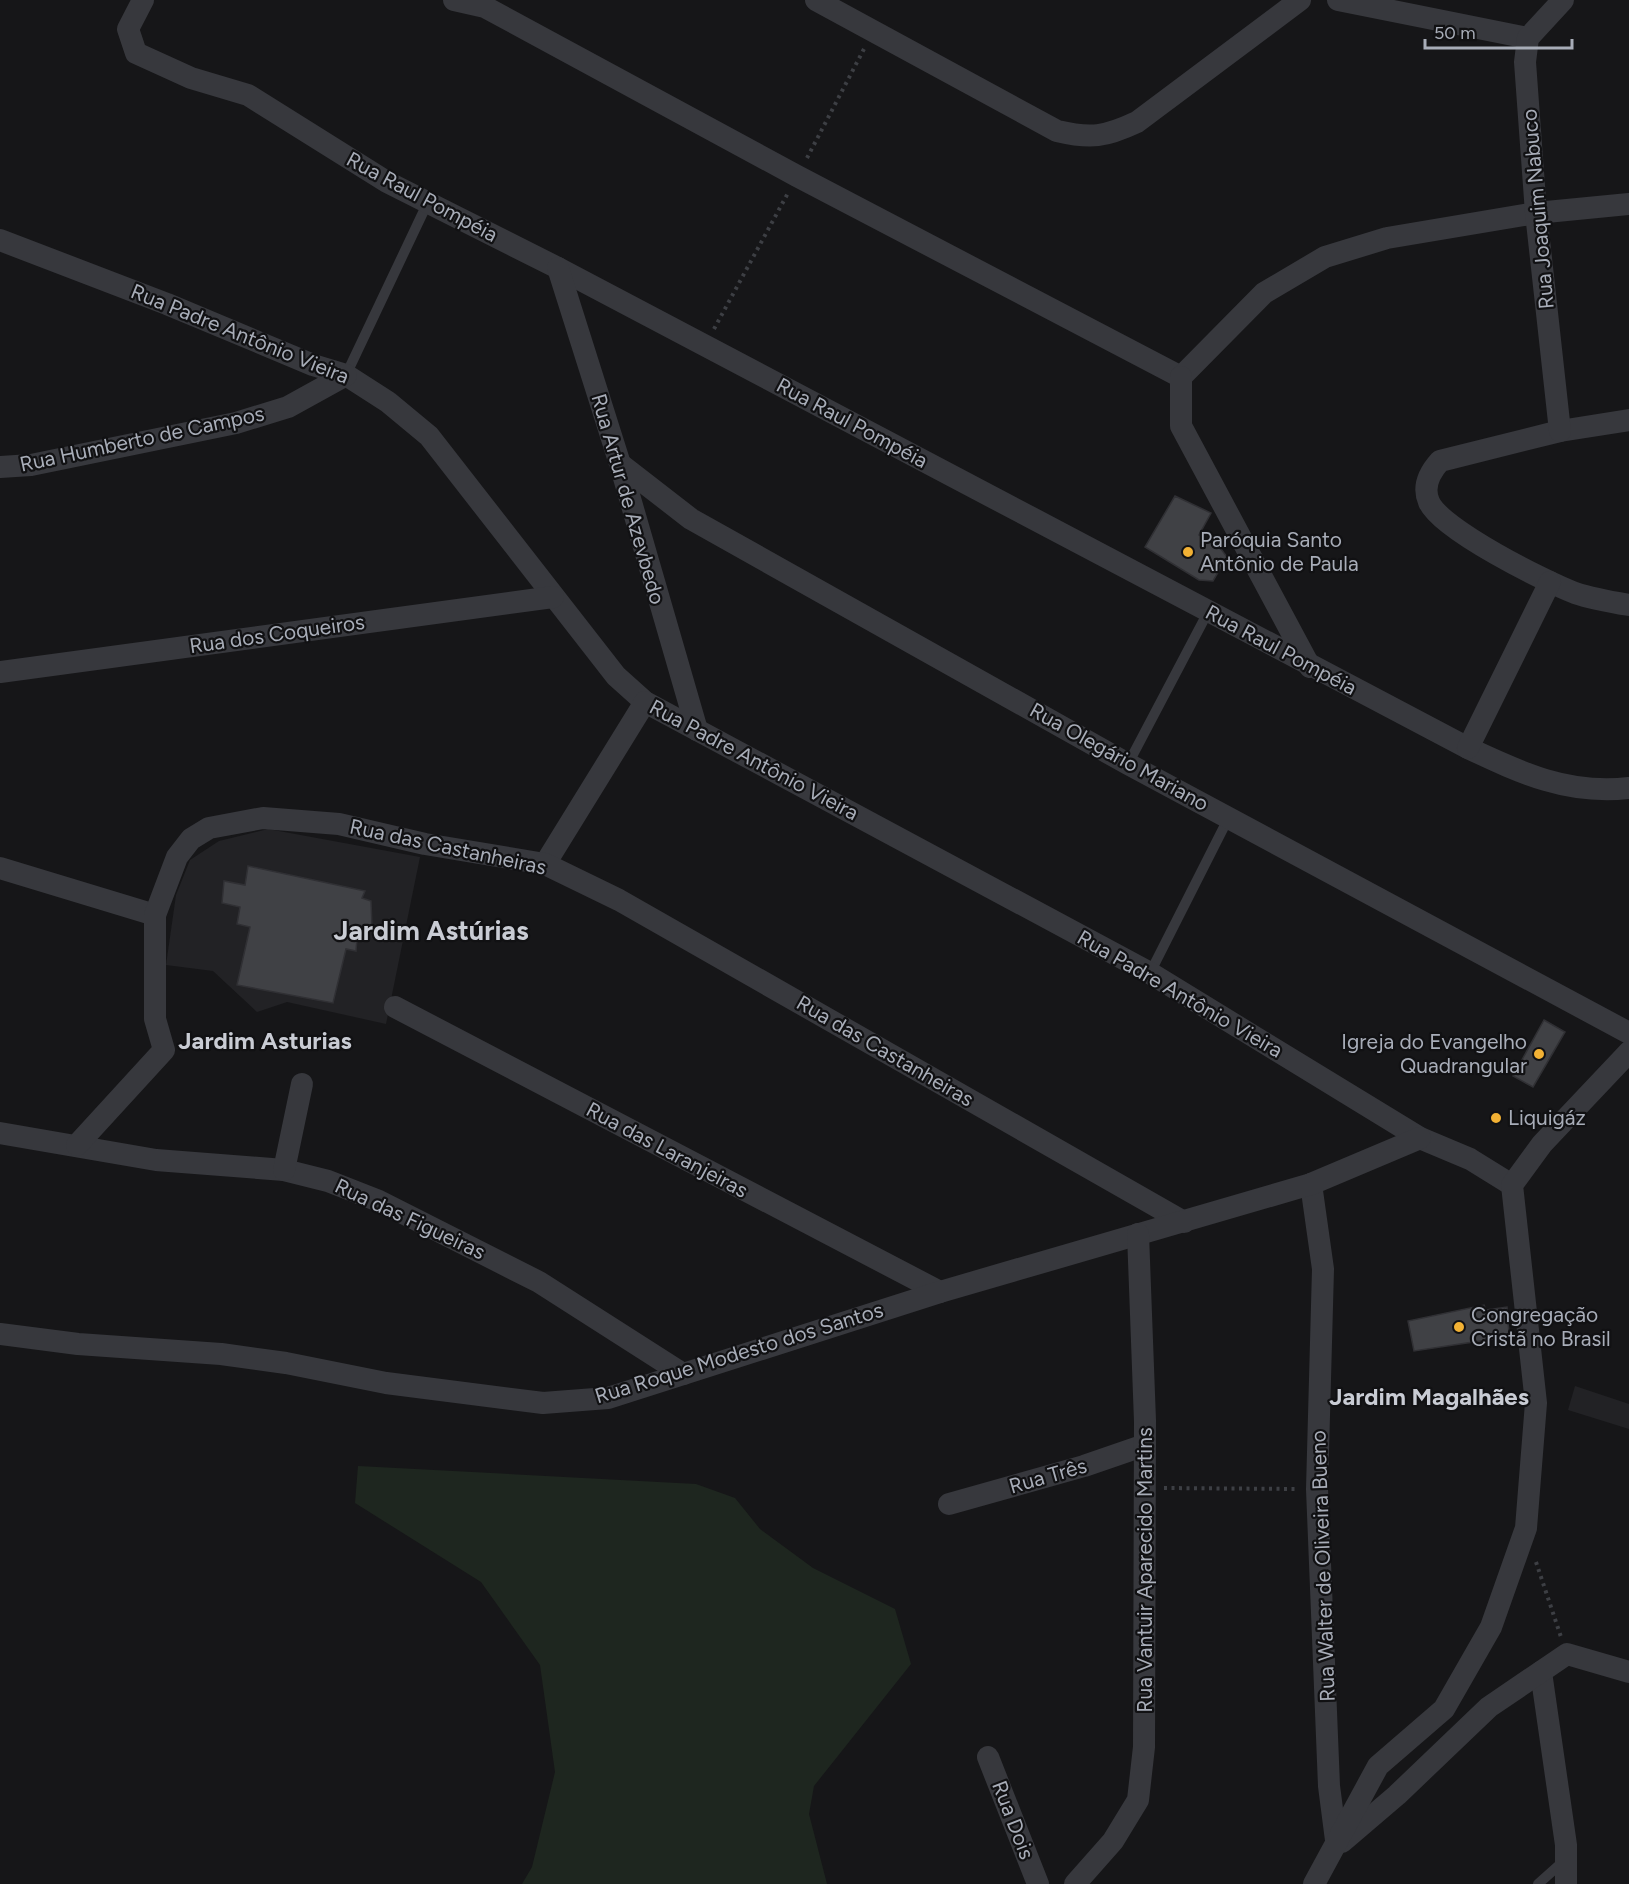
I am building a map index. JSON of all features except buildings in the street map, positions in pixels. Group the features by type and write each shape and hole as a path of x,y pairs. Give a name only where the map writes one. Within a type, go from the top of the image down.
{"street":[{"name":"Rua Raul Pompéia","path":"143,0 129,28 136,53 191,78 248,95 387,182 558,268 1310,666 1468,747 1530,777 1564,786 1629,788"},
{"path":"454,0 484,7 797,176 1181,377"},
{"path":"816,0 1057,131 1085,137 1111,135 1137,122 1300,0"},
{"path":"1338,0 1528,38 1563,0"},
{"name":"Rua Joaquim Nabuco","path":"1528,38 1525,62 1536,213 1560,431"},
{"path":"1310,666 1181,426 1181,377 1264,293 1325,257 1387,238 1536,213 1629,204"},
{"name":"Rua Padre Antônio Vieira","path":"0,240 166,304 313,365 346,375 388,402 429,436 616,676 645,702 1150,973 1420,1138 1470,1159 1512,1185"},
{"name":"Rua Artur de Azevbedo","path":"558,268 620,464 697,730"},
{"name":"Rua Humberto de Campos","path":"0,467 31,465 236,423 288,407 346,375"},
{"path":"1629,420 1560,431 1440,461 1431,471 1426,485 1428,502 1439,516 1488,549 1576,593 1629,605"},
{"name":"Rua Olegário Mariano","path":"620,464 691,519 1128,764 1629,1034"},
{"path":"1468,747 1550,582"},
{"name":"Rua dos Coqueiros","path":"0,672 553,597"},
{"path":"545,864 645,702"},
{"name":"Rua das Castanheiras","path":"77,1145 164,1050 155,1019 155,915 177,857 191,839 209,828 263,818 339,824 425,844 545,864 619,900 1184,1222"},
{"path":"0,868 155,915"},
{"name":"Rua das Laranjeiras","path":"395,1007 940,1292"},
{"path":"1314,1884 1378,1766 1444,1709 1491,1627 1526,1528 1536,1403 1512,1185 1542,1144 1629,1052"},
{"path":"284,1170 302,1084"},
{"name":"Rua das Figueiras","path":"0,1133 156,1160 284,1170 328,1181 379,1201 539,1282 682,1374"},
{"name":"Rua Roque Modesto dos Santos","path":"0,1334 78,1344 220,1354 286,1363 421,1389 543,1403 608,1398 940,1292 1311,1184 1420,1138"},
{"name":"Rua Walter de Oliveira Bueno","path":"1311,1184 1323,1269 1317,1489 1333,1846"},
{"name":"Rua Vantuir Aparecido Martins","path":"1075,1884 1113,1841 1138,1800 1144,1747 1145,1445 1138,1234"},
{"name":"Rua Três","path":"949,1504 1084,1466 1145,1445"},
{"path":"1333,1846 1397,1795 1489,1707 1567,1654 1629,1672"},
{"path":"1541,1672 1566,1859 1566,1884"},
{"name":"Rua Dois","path":"988,1757 1038,1884"}],"lane":[{"path":"346,375 428,202"},
{"path":"1128,764 1209,612"},
{"path":"1150,973 1229,817"},
{"path":"1538,1884 1566,1859"}],"path":[{"path":"1145,1488 1317,1489"},
{"path":"1519,1552 1531,1546 1567,1654"}],"shaded area":[{"path":"268,829 420,857 386,1024 287,1002 257,1012 213,971 166,965 176,895 190,860 219,841"},
{"path":"1575,1386 1629,1404 1629,1429 1568,1410"},
{"path":"358,1466 696,1484 735,1498 760,1529 813,1568 895,1609 911,1664 814,1786 809,1814 827,1884 522,1884 532,1867 555,1772 540,1665 481,1582 355,1503"}],"place":[{"name":"Paróquia Santo Antônio de Paula","path":"1188,552"},
{"name":"Igreja do Evangelho Quadrangular","path":"1539,1054"},
{"name":"Liquigáz","path":"1496,1118"},
{"name":"Congregação Cristã no Brasil","path":"1459,1327"}],"district":[{"name":"Jardim Astúrias","path":"431,931"},
{"name":"Jardim Asturias","path":"265,1041"},
{"name":"Jardim Magalhães","path":"1429,1397"}]}
